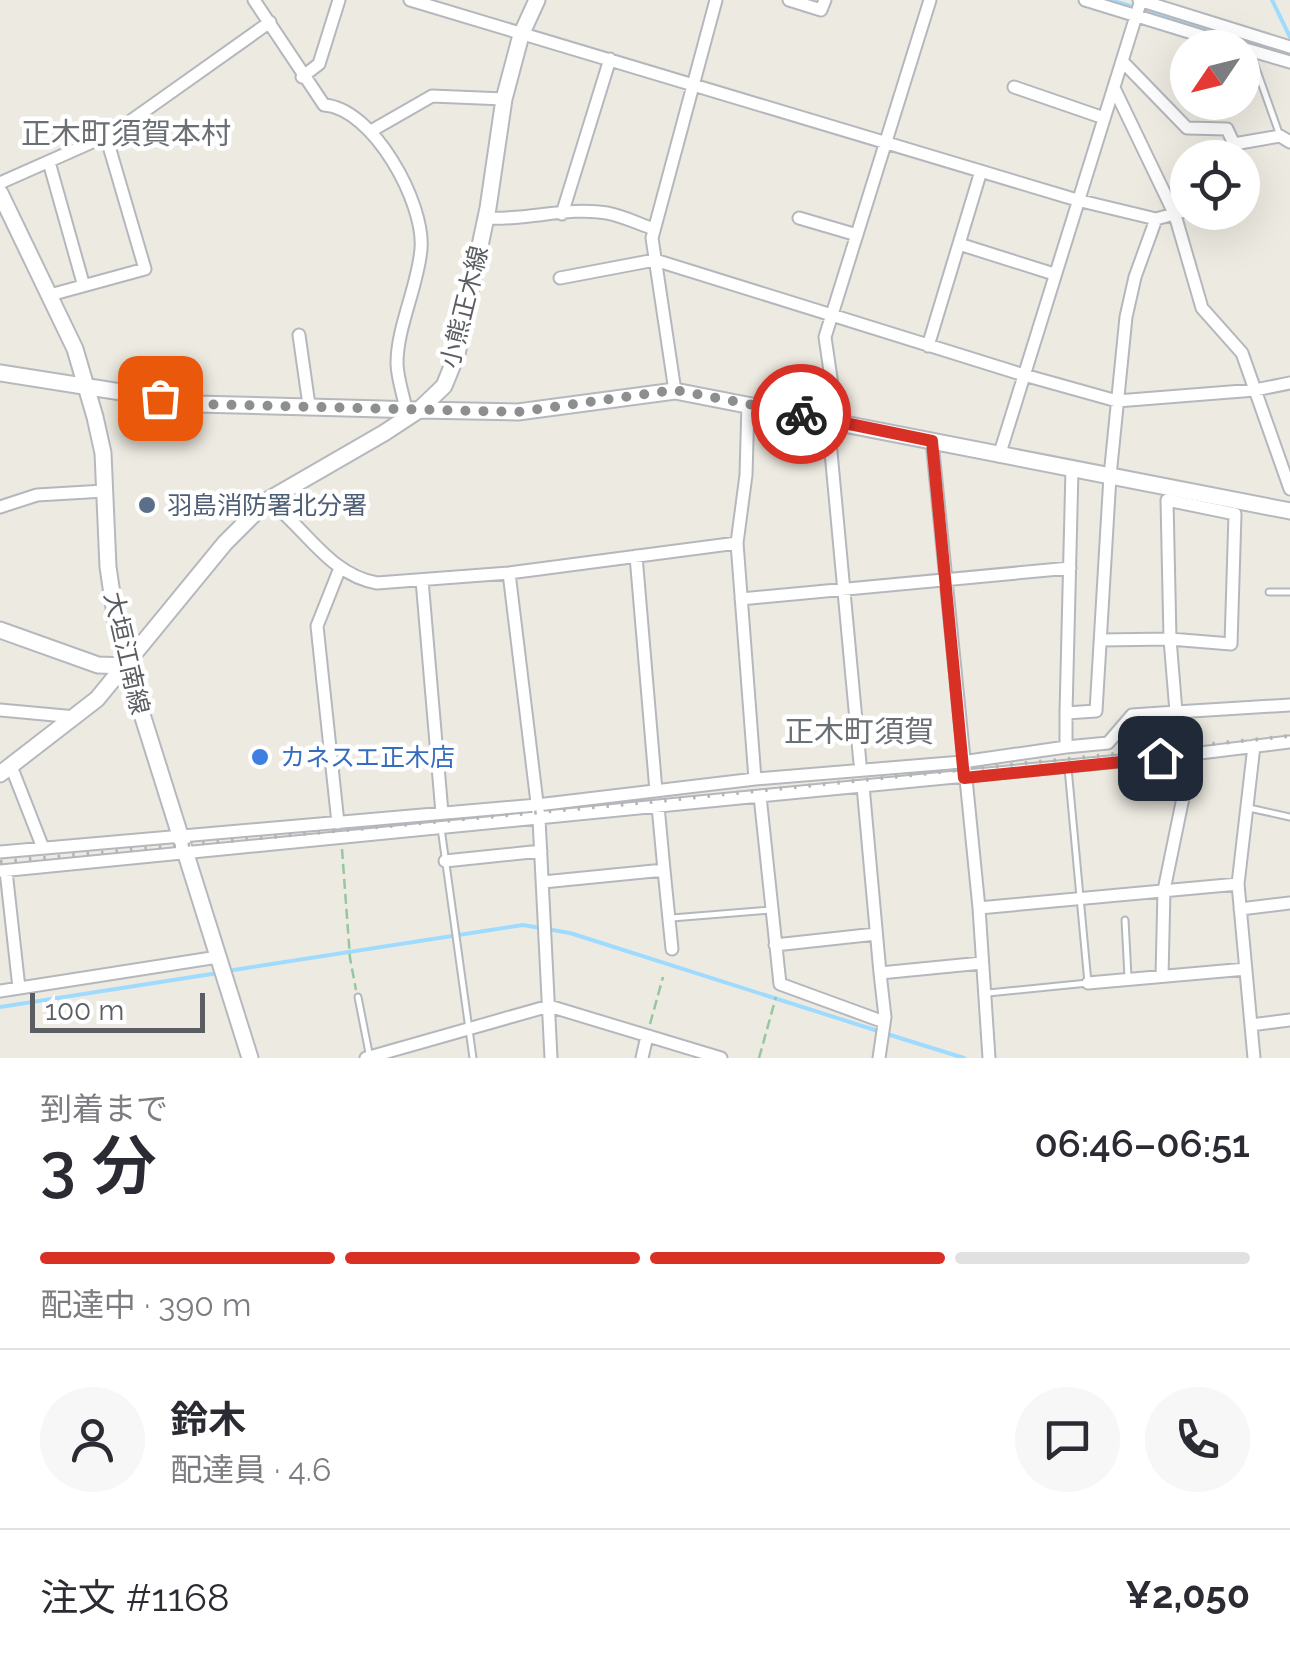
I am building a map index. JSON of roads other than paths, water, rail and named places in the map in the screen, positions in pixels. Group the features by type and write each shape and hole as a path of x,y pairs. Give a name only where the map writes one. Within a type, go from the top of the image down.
{"street":[{"path":"254,0 324,105 338,106 371,131 402,176 422,246 396,362 412,409"},
{"path":"302,77 319,64 339,0"},
{"path":"410,0 1077,200 1156,219 1170,216"},
{"name":"小熊正木線","path":"6,770 76,717 126,666 226,542 268,500 444,386 457,354 486,218 504,98 520,35 537,0"},
{"path":"675,390 654,230 716,0"},
{"path":"789,0 821,10 830,1"},
{"path":"860,763 828,420 833,392 825,337 930,0"},
{"path":"1085,0 1185,30"},
{"path":"999,456 1140,0 1290,47"},
{"path":"0,183 106,136 270,22"},
{"path":"1260,53 1290,62"},
{"path":"562,214 610,60"},
{"path":"1123,62 1187,128 1227,129 1231,140"},
{"path":"1014,87 1104,118"},
{"path":"1114,88 1170,192"},
{"path":"371,131 432,96 504,98"},
{"path":"50,295 145,269 106,136"},
{"path":"1260,145 1285,139"},
{"path":"49,162 83,283"},
{"path":"928,346 981,171"},
{"name":"大垣江南線","path":"0,193 75,348 96,417 103,453 114,619 250,1058"},
{"path":"486,218 513,220 608,213 654,230"},
{"path":"800,218 857,236"},
{"path":"1066,713 1096,711 1110,476 1126,317 1134,277 1156,219"},
{"path":"1185,230 1202,308 1242,353 1290,490"},
{"path":"959,244 1054,274"},
{"path":"560,278 656,260 1117,401 1255,390 1290,383"},
{"path":"299,334 309,405"},
{"path":"0,373 197,404 518,412 675,390 1290,511"},
{"path":"748,404 746,475 736,542 755,779"},
{"path":"932,441 989,1058"},
{"path":"1066,747 1072,469"},
{"path":"0,507 37,495 104,491"},
{"path":"268,500 340,568 377,583 508,574 736,542"},
{"path":"1100,640 1170,639 1232,644 1235,514 1167,500 1170,639 1176,712"},
{"path":"636,556 656,791"},
{"path":"338,823 317,626 340,568"},
{"path":"741,599 1070,568"},
{"path":"508,574 539,819 552,1058"},
{"path":"422,580 442,813"},
{"path":"0,630 98,665 126,666"},
{"path":"19,988 3,871 338,823 755,779 962,762 1108,743 1132,714 1290,705"},
{"path":"0,710 76,717"},
{"path":"0,852 341,838 1068,768 1289,742"},
{"path":"1254,746 1238,884 1254,1058"},
{"path":"1162,976 1164,890 1192,754"},
{"path":"6,770 44,848"},
{"path":"863,786 884,1022 879,1058"},
{"path":"760,796 780,984 884,1022"},
{"path":"658,806 672,949"},
{"path":"445,860 541,851"},
{"path":"544,882 664,870"},
{"path":"978,908 1238,884"},
{"path":"1240,909 1290,904"},
{"path":"776,945 876,934"},
{"path":"0,991 218,957"},
{"path":"880,973 982,964"},
{"path":"1088,983 1246,968"},
{"path":"369,1058 549,1006 721,1058"},
{"path":"1251,1025 1290,1020"},
{"path":"642,1058 647,1036"}],"lane":[{"path":"1260,84 1285,139"},
{"path":"1269,592 1290,592"},
{"path":"984,993 1088,983 1068,768"},
{"path":"1246,808 1290,817"},
{"path":"441,828 473,1058"},
{"path":"669,919 772,910"},
{"path":"1125,920 1128,980"},
{"path":"358,997 369,1058"}],"waterway":[{"path":"1110,0 1134,7"},
{"path":"1272,0 1290,37"},
{"path":"1150,12 1290,55"},
{"path":"227,971 523,925 570,933 878,1031"},
{"path":"0,1007 218,973"},
{"path":"887,1034 964,1058"}],"railway":[{"path":"0,862 650,802 1290,736"}],"place":[{"name":"羽島消防署北分署","path":"147,505"},
{"name":"カネスエ正木店","path":"260,757"}],"district":[{"name":"正木町須賀本村","path":"126,134"},
{"name":"正木町須賀","path":"859,732"}]}
